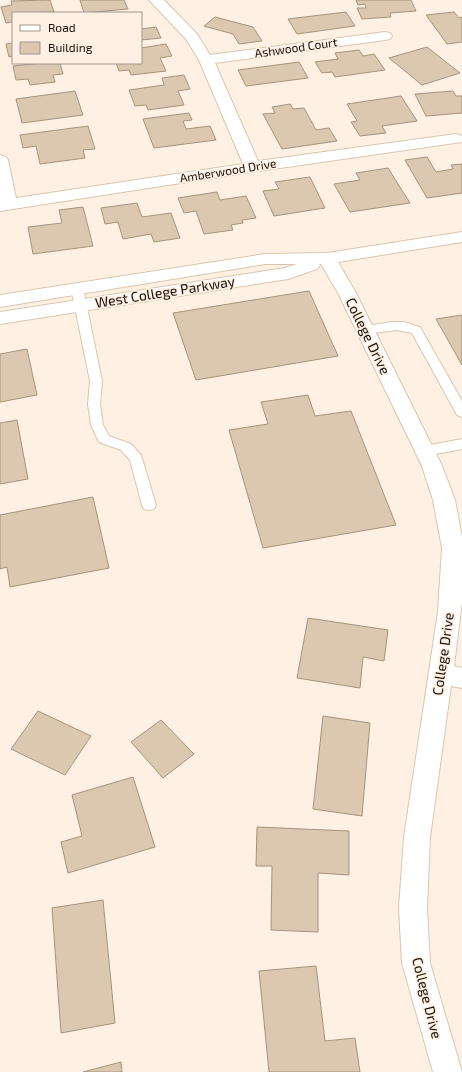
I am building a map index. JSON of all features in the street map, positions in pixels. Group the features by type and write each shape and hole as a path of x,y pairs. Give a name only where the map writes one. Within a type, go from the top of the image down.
{"street":[{"path":"156,0 192,37 206,60 252,167"},
{"name":"Ashwood Court","path":"206,60 385,36"},
{"name":"Amberwood Drive","path":"5,205 252,167 456,139"},
{"path":"0,160 5,205"},
{"name":"West College Parkway","path":"0,300 79,297 288,273 327,258 461,239"},
{"name":"College Drive","path":"327,258 347,293 432,466 444,500 457,552 450,612 451,676 417,837 412,908 416,963 440,1052 448,1072"},
{"name":"West College Parkway","path":"0,318 79,297"}],"lane":[{"path":"79,297 96,381 94,404 97,425 104,439 126,447 136,458 149,505"},
{"path":"365,330 398,325 409,326 416,330 462,412"},
{"path":"425,451 462,444"}],"building":[{"path":"50,0 54,12 12,12 12,22 6,23 1,7 12,5 11,1"},
{"path":"80,0 124,0 128,9 95,12 84,12"},
{"path":"356,0 411,0 416,11 390,13 391,17 362,19 357,8 366,8 365,4 358,5"},
{"path":"346,12 355,26 297,34 288,19"},
{"path":"454,12 459,18 462,17 462,42 447,44 426,15"},
{"path":"215,17 253,27 262,41 239,44 233,34 204,26"},
{"path":"156,27 161,38 142,40 142,29"},
{"path":"12,43 12,56 9,57 6,44"},
{"path":"166,44 172,56 160,58 166,71 131,75 129,70 119,71 116,64 142,64 142,48"},
{"path":"427,47 460,73 422,85 389,58"},
{"path":"359,50 363,56 374,54 385,70 335,77 332,72 322,73 315,62 338,59 335,53"},
{"path":"299,62 308,78 246,86 238,70"},
{"path":"60,64 63,74 53,75 55,82 30,85 28,79 16,80 13,66"},
{"path":"184,75 190,89 178,91 184,105 148,110 146,105 135,106 129,90 164,85 162,78"},
{"path":"75,91 83,115 22,123 16,99"},
{"path":"453,91 456,96 462,96 462,113 426,116 415,94"},
{"path":"401,96 417,121 382,126 386,133 360,136 351,122 357,121 347,104"},
{"path":"290,104 293,109 304,108 316,130 329,128 337,141 282,149 263,114 275,113 272,107"},
{"path":"189,113 192,120 183,121 186,129 210,126 216,140 154,148 143,119"},
{"path":"88,126 95,149 83,150 85,158 40,164 36,146 23,148 20,135"},
{"path":"427,157 436,172 453,169 451,165 462,164 462,193 427,198 405,160"},
{"path":"388,168 410,203 350,212 334,184 360,180 356,173"},
{"path":"310,177 325,208 274,216 263,191 279,189 275,182"},
{"path":"217,192 220,200 246,196 256,218 242,220 243,223 231,225 233,230 204,234 196,211 184,213 178,198"},
{"path":"137,203 142,217 171,213 180,238 154,242 151,234 123,239 118,222 105,224 101,208"},
{"path":"83,207 93,246 33,254 28,227 62,223 59,210"},
{"path":"309,291 338,356 196,380 173,313"},
{"path":"462,315 462,365 436,319"},
{"path":"27,349 37,395 0,402 0,354"},
{"path":"308,395 315,416 351,411 396,525 263,548 229,430 268,424 261,402"},
{"path":"17,420 28,479 0,484 0,423"},
{"path":"93,497 109,568 10,587 7,567 0,569 0,515"},
{"path":"308,618 388,630 384,661 363,657 360,688 297,678"},
{"path":"38,711 91,736 65,775 11,749"},
{"path":"323,716 370,723 362,816 313,809"},
{"path":"161,720 194,754 163,778 131,742"},
{"path":"133,777 155,847 68,873 61,842 82,836 72,795"},
{"path":"257,827 349,831 349,875 318,873 318,932 271,930 272,866 256,866"},
{"path":"103,900 115,1023 61,1033 52,908"},
{"path":"316,966 325,1041 355,1038 360,1072 269,1072 259,971"},
{"path":"121,1062 122,1072 83,1072"}]}
